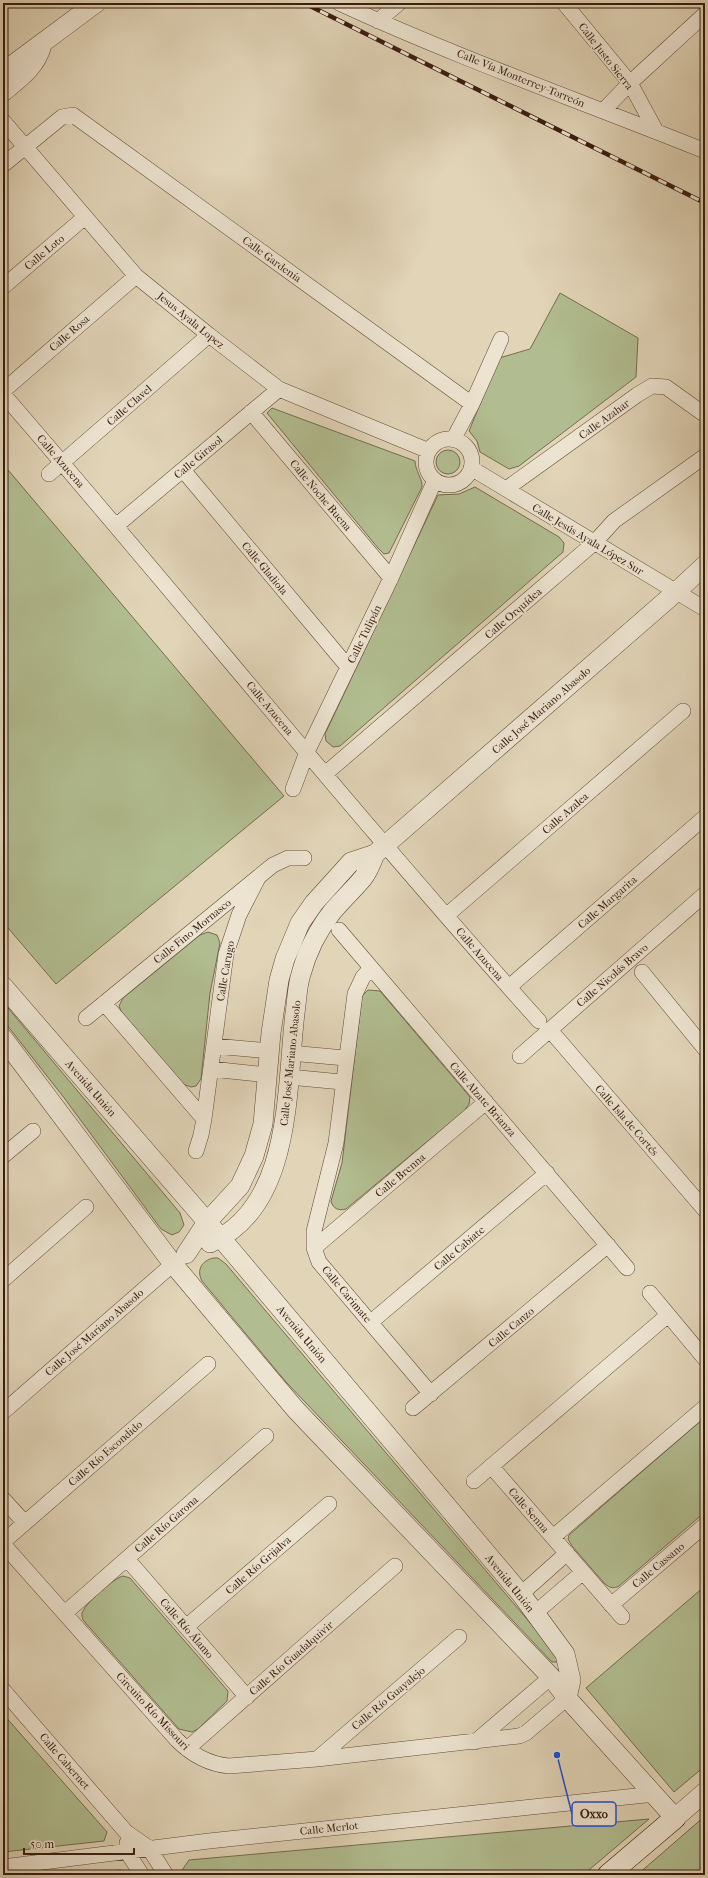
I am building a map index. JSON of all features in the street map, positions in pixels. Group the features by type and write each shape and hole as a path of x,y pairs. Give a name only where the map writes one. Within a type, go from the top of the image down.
{"main road":[{"path":"608,1875 675,1818"}],"street":[{"path":"3,72 96,3"},
{"name":"Calle Vía Monterrey-Torreón","path":"339,3 378,21 705,151"},
{"path":"378,21 399,3"},
{"name":"Calle Justo Sierra","path":"564,3 630,83 656,131"},
{"path":"603,111 630,83 705,14"},
{"path":"3,92 31,68 39,57 42,44"},
{"name":"Calle Gardenía","path":"25,147 62,117 73,115 472,404"},
{"name":"Jesus Ayala Lopez","path":"3,121 136,276 209,336 279,389 429,451"},
{"path":"3,165 25,147"},
{"name":"Calle Loto","path":"3,287 85,217"},
{"name":"Calle Rosa","path":"3,391 136,276"},
{"name":"Calle Clavel","path":"49,474 209,336"},
{"path":"453,440 472,404 501,339"},
{"name":"Calle Azahar","path":"506,489 637,394 652,386 666,387 705,415"},
{"name":"Calle Girasol","path":"117,525 279,389"},
{"name":"Calle Azucena","path":"3,394 117,525 307,752 325,774 380,850 447,916 508,987 544,1026"},
{"name":"Calle Noche Buena","path":"251,412 391,578"},
{"path":"453,440 466,447 472,460 471,468 463,480 456,484 449,485 435,480 426,464 429,451 439,442 453,440"},
{"name":"Calle Orquídea","path":"325,774 594,543 614,521 705,456"},
{"name":"Calle Jesús Ayala López Sur","path":"471,468 705,609"},
{"name":"Calle Gladiola","path":"182,470 348,667"},
{"name":"Calle Tulipán","path":"293,789 307,752 391,578 435,480"},
{"name":"Calle José Mariano Abasolo","path":"180,1259 221,1238 240,1222 256,1203 271,1176 281,1142 298,988 306,959 322,926 364,877 380,850 676,592 705,564"},
{"name":"Calle Azalea","path":"447,916 683,711"},
{"name":"Calle Margarita","path":"508,987 705,818"},
{"name":"Calle José Mariano Abasolo","path":"3,1412 180,1259 207,1222 240,1186 254,1156 263,1124 274,1007 285,959 300,923 314,903 351,862 380,850"},
{"name":"Calle Fino Mornasco","path":"86,1018 281,861 295,857 304,858"},
{"name":"Calle Carugo","path":"196,1151 202,1135 226,954 239,915 258,878"},
{"name":"Calle Nicolás Bravo","path":"520,1056 544,1026 705,894"},
{"name":"Calle Alzate Brianza","path":"339,930 627,1268"},
{"name":"Calle Carimate","path":"371,968 363,977 355,994 345,1058 336,1143 315,1226 314,1248 319,1262 431,1394"},
{"path":"642,972 703,1041"},
{"name":"Avenida Unión","path":"3,986 221,1238 521,1594 565,1654 569,1664 571,1680 567,1698"},
{"path":"104,1003 204,1119"},
{"name":"Calle Isla de Cortés","path":"544,1026 705,1210"},
{"path":"3,1038 180,1259 296,1410 551,1677 567,1698 675,1818 705,1792"},
{"path":"214,1046 345,1058"},
{"path":"211,1069 342,1082"},
{"name":"Calle Brenna","path":"314,1248 486,1102"},
{"path":"3,1156 33,1131"},
{"path":"254,1156 276,1162"},
{"name":"Calle Cabiate","path":"371,1322 547,1173"},
{"path":"3,1280 86,1207"},
{"name":"Calle Canzo","path":"413,1408 608,1245"},
{"path":"650,1293 705,1359"},
{"path":"474,1480 668,1315"},
{"name":"Calle Río Escondido","path":"3,1543 208,1364"},
{"path":"553,1537 705,1407"},
{"name":"Calle Río Garona","path":"65,1614 266,1436"},
{"name":"Calle Senna","path":"491,1466 622,1617"},
{"path":"3,1499 25,1523"},
{"name":"Calle Río Grijalva","path":"186,1627 329,1504"},
{"name":"Calle Cassano","path":"611,1605 705,1525"},
{"name":"Circuito Río Missouri","path":"3,1543 187,1750 208,1762 229,1766 317,1759 475,1742 522,1735 567,1698"},
{"path":"521,1594 567,1553"},
{"name":"Calle Río Álamo","path":"127,1559 247,1697"},
{"name":"Calle Río Guadalquivir","path":"187,1750 395,1566"},
{"path":"535,1613 583,1572"},
{"name":"Calle Río Guayalejo","path":"317,1759 460,1637"},
{"path":"475,1742 551,1677"},
{"name":"Calle Cabernet","path":"3,1690 126,1832 150,1848 166,1875"},
{"name":"Calle Merlot","path":"3,1867 150,1848 655,1794"},
{"path":"126,1832 127,1852 142,1875"}],"green space":[{"path":"560,293 638,338 636,377 519,466 509,469 480,452 477,441 469,431 499,358 530,349"},
{"path":"272,408 415,461 422,487 389,553 384,554 378,548 267,413"},
{"path":"448,450 457,453 460,462 457,471 448,474 439,471 436,462 439,453"},
{"path":"3,464 284,796 56,984 3,922"},
{"path":"475,487 559,537 564,543 563,552 340,746 333,747 326,741 325,734 438,495 459,494"},
{"path":"208,932 217,935 220,943 210,993 201,1079 196,1086 191,1087 183,1084 122,1013 119,1006 123,998 200,935"},
{"path":"368,990 380,991 470,1097 469,1104 464,1111 346,1209 341,1210 335,1208 331,1201 342,1163 362,996"},
{"path":"3,1002 180,1213 184,1225 179,1232 172,1235 161,1229 65,1099 3,1020"},
{"path":"218,1258 226,1264 559,1657 558,1662 552,1662 286,1382 202,1281 200,1277 201,1266 206,1261"},
{"path":"705,1417 705,1512 619,1586 612,1588 605,1584 572,1546 568,1539 569,1535"},
{"path":"123,1576 130,1578 228,1691 227,1701 198,1729 192,1732 179,1729 83,1620 82,1612 95,1596"},
{"path":"705,1586 705,1766 674,1792 586,1688"},
{"path":"3,1714 107,1832 104,1841 3,1852"},
{"path":"705,1816 705,1875 637,1875"},
{"path":"649,1819 583,1875 181,1875 180,1873 189,1860"},
{"path":"121,1870 125,1875 56,1875"}],"railway":[{"path":"304,3 705,203"}],"place":[{"name":"Oxxo","path":"557,1755"}]}
